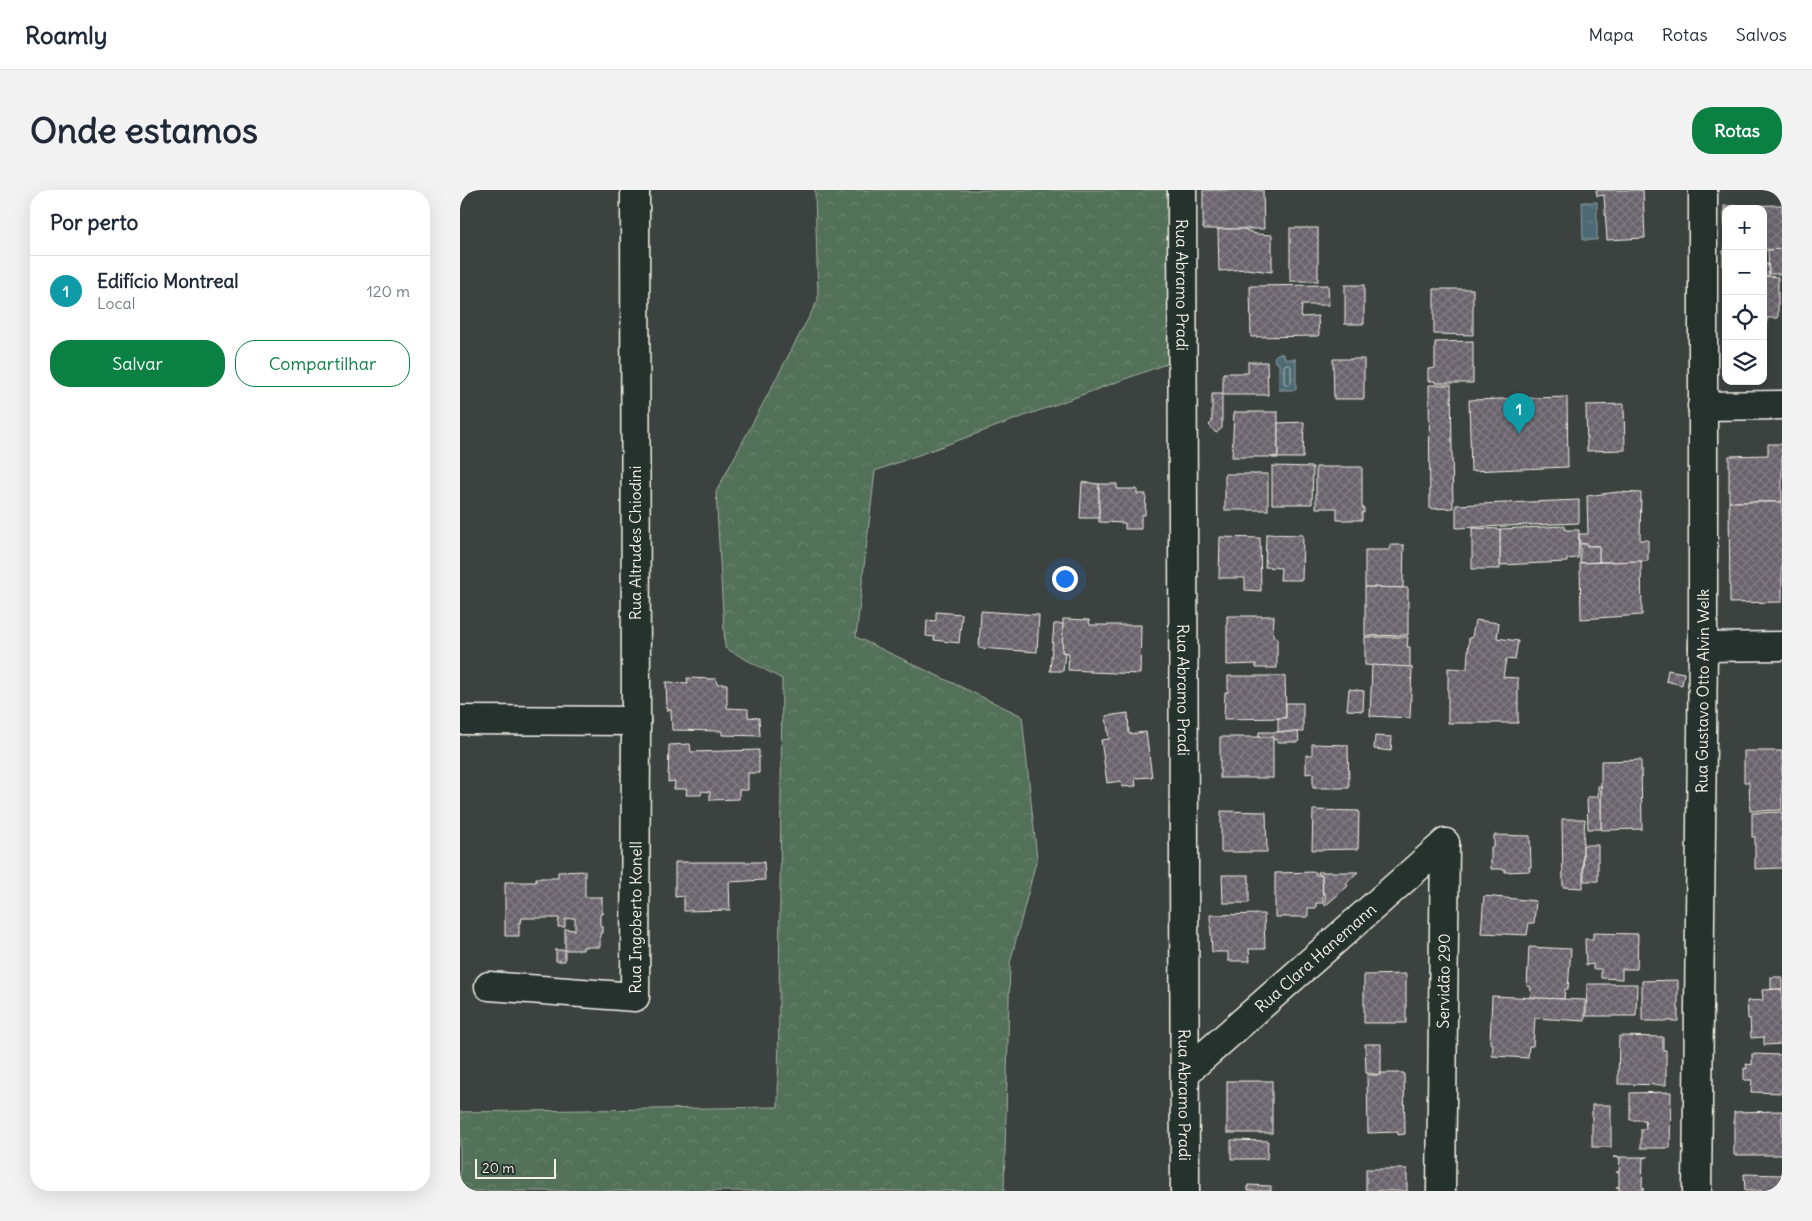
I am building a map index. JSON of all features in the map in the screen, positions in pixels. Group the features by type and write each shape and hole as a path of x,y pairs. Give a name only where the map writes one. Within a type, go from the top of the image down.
{"street":[{"name":"Rua Altrudes Chiodini","path":"635,190 636,721"},
{"name":"Rua Abramo Pradi","path":"1182,190 1185,1191"},
{"name":"Rua Gustavo Otto Alvin Welk","path":"1697,1191 1703,647 1703,190"},
{"path":"1702,406 1782,404"},
{"path":"1703,647 1782,646"},
{"path":"460,720 636,721"},
{"name":"Rua Ingoberto Konell","path":"489,986 635,997 636,721"},
{"name":"Rua Clara Hanemann","path":"1185,1074 1444,843"},
{"name":"Servidão 290","path":"1441,1191 1444,843"}],"green space":[{"path":"815,190 1176,190 1174,361 875,471 856,637 1022,716 1037,858 1010,963 1004,1191 460,1191 460,1112 778,1107 782,679 725,648 716,492 818,300"}],"water":[{"path":"1582,202 1597,202 1597,240 1583,240"},
{"path":"1280,353 1284,355 1285,359 1296,359 1296,390 1279,390 1279,364 1275,362 1274,358"}],"building":[{"path":"1203,190 1263,190 1264,229 1203,229"},
{"path":"1596,190 1643,190 1645,238 1607,240 1604,195 1597,196"},
{"path":"1767,205 1782,205 1782,249 1767,250"},
{"path":"1290,228 1318,228 1318,281 1290,281"},
{"path":"1218,229 1243,229 1256,234 1272,235 1272,272 1246,269 1219,271"},
{"path":"1782,249 1782,274 1769,274 1768,250"},
{"path":"1767,264 1768,264 1769,276 1767,276"},
{"path":"1767,276 1778,277 1778,318 1767,318"},
{"path":"1328,285 1329,305 1302,305 1301,317 1318,316 1319,336 1251,337 1250,286"},
{"path":"1345,285 1364,285 1364,324 1345,324"},
{"path":"1434,289 1473,289 1473,335 1434,334"},
{"path":"1473,341 1473,383 1435,383 1435,381 1428,381 1428,369 1435,368 1435,342"},
{"path":"1333,359 1364,359 1364,399 1334,399"},
{"path":"1248,362 1267,362 1268,395 1223,395 1223,373 1248,373"},
{"path":"1429,385 1451,385 1453,508 1430,509"},
{"path":"1212,394 1222,394 1222,428 1216,433 1209,425 1212,422"},
{"path":"1567,397 1568,467 1471,471 1469,400"},
{"path":"1624,404 1625,450 1587,451 1586,405"},
{"path":"1234,412 1278,412 1278,457 1232,457"},
{"path":"1304,422 1303,458 1272,458 1278,457 1278,423"},
{"path":"1768,444 1782,444 1782,502 1729,502 1729,456 1768,455"},
{"path":"1272,466 1313,467 1312,504 1272,504"},
{"path":"1316,467 1362,467 1362,507 1364,508 1364,513 1362,512 1362,520 1337,520 1337,508 1316,508"},
{"path":"1225,474 1268,474 1268,510 1225,510"},
{"path":"1082,482 1099,484 1099,518 1080,518"},
{"path":"1099,484 1117,484 1117,489 1137,489 1137,494 1146,494 1145,515 1141,515 1141,529 1125,529 1125,523 1099,522"},
{"path":"1618,492 1641,493 1640,540 1648,540 1648,561 1599,562 1599,546 1580,544 1579,534 1588,534 1587,496"},
{"path":"1579,500 1579,523 1456,528 1456,505"},
{"path":"1729,502 1782,502 1782,602 1730,603"},
{"path":"1565,526 1565,530 1579,530 1578,558 1567,559 1567,562 1500,565 1500,529"},
{"path":"1472,528 1500,529 1500,569 1472,569"},
{"path":"1266,534 1303,535 1302,580 1280,580 1281,568 1265,567"},
{"path":"1220,537 1260,538 1261,591 1245,590 1245,578 1219,578"},
{"path":"1580,544 1599,546 1599,562 1580,563"},
{"path":"1389,545 1404,545 1403,588 1365,587 1365,550 1390,550"},
{"path":"1641,561 1642,615 1581,619 1580,563"},
{"path":"1365,587 1408,588 1408,635 1365,636"},
{"path":"981,611 1039,615 1037,652 979,648"},
{"path":"936,612 962,614 959,643 934,640 935,637 926,636 927,620 936,621"},
{"path":"1227,616 1274,616 1273,637 1277,637 1277,668 1256,668 1256,664 1227,665"},
{"path":"1063,619 1089,620 1090,625 1141,625 1140,674 1068,670 1069,653 1062,652"},
{"path":"1475,620 1499,623 1497,638 1518,641 1515,660 1506,659 1503,677 1518,678 1518,723 1448,723 1448,668 1467,669 1469,638 1472,637"},
{"path":"1054,624 1063,624 1062,652 1065,653 1063,671 1050,671"},
{"path":"1365,637 1408,637 1407,647 1410,647 1410,668 1365,665"},
{"path":"1372,665 1412,667 1410,718 1370,716"},
{"path":"1668,670 1684,673 1682,685 1666,681"},
{"path":"1228,676 1285,676 1286,718 1224,719 1225,692 1228,692"},
{"path":"687,678 716,679 717,684 727,684 727,708 748,709 748,717 759,718 760,736 722,735 722,731 672,730 671,710 667,710 666,682 688,683"},
{"path":"1349,689 1364,691 1363,711 1347,710"},
{"path":"1286,703 1303,703 1303,732 1278,732 1278,718 1286,718"},
{"path":"1128,713 1129,734 1146,732 1152,777 1135,778 1136,786 1122,787 1121,781 1107,783 1101,740 1109,739 1106,716"},
{"path":"1259,732 1298,732 1299,742 1277,742 1277,739 1273,740 1273,737 1259,737"},
{"path":"1375,736 1392,737 1391,751 1374,749"},
{"path":"1220,737 1273,737 1273,778 1220,778"},
{"path":"690,744 691,752 759,750 759,773 748,773 748,790 739,790 739,799 710,800 710,792 702,791 701,795 686,795 687,789 674,789 675,781 668,782 669,745"},
{"path":"1312,744 1348,745 1349,788 1313,788 1313,773 1306,774 1306,755 1312,755"},
{"path":"1744,751 1782,751 1782,810 1750,811 1749,782 1744,782"},
{"path":"1641,760 1642,829 1601,830 1601,761"},
{"path":"1598,786 1601,786 1601,829 1588,829 1587,797 1598,797"},
{"path":"1313,810 1359,811 1358,849 1312,850"},
{"path":"1221,811 1266,812 1267,852 1221,852"},
{"path":"1782,812 1782,868 1755,869 1755,837 1752,837 1752,813"},
{"path":"1562,819 1585,819 1583,888 1563,887"},
{"path":"1494,835 1530,836 1530,871 1505,872 1505,869 1491,869 1491,847 1494,847"},
{"path":"1583,845 1598,845 1598,881 1584,881"},
{"path":"675,862 764,862 765,880 729,882 730,910 684,911 684,896 675,897"},
{"path":"585,871 585,897 602,897 602,913 604,913 600,914 602,933 600,933 600,947 583,947 583,950 565,950 565,929 575,930 575,918 565,919 565,927 558,927 559,918 522,918 521,923 519,922 519,936 505,936 505,882 536,882 536,878 558,878 558,872"},
{"path":"1316,872 1316,875 1322,875 1323,903 1316,903 1316,908 1308,908 1308,917 1275,917 1275,873"},
{"path":"1318,872 1358,872 1346,883 1348,886 1325,906 1322,875 1319,875"},
{"path":"1222,875 1249,875 1249,903 1223,903"},
{"path":"1484,896 1536,901 1534,923 1529,923 1527,935 1481,933"},
{"path":"1264,914 1265,949 1249,949 1250,961 1228,961 1228,952 1212,952 1210,915"},
{"path":"1593,933 1638,934 1637,969 1622,969 1622,979 1601,978 1601,969 1593,969 1593,964 1586,965 1585,939 1593,939"},
{"path":"1529,947 1571,949 1568,989 1565,989 1564,999 1530,998 1531,987 1527,986"},
{"path":"554,950 565,950 565,961 556,961 556,951"},
{"path":"1406,974 1406,1023 1364,1023 1364,975"},
{"path":"1771,977 1782,977 1782,989 1771,989"},
{"path":"1678,980 1678,1021 1642,1021 1642,981"},
{"path":"1587,984 1637,984 1636,1016 1586,1016"},
{"path":"1762,990 1782,990 1782,1044 1764,1045 1764,1037 1751,1038 1747,1001 1763,1000"},
{"path":"1492,996 1585,1000 1585,1021 1535,1018 1533,1046 1529,1046 1528,1058 1492,1056 1493,1044 1490,1043"},
{"path":"1619,1036 1663,1037 1663,1050 1666,1050 1666,1085 1618,1084"},
{"path":"1365,1044 1381,1044 1381,1075 1366,1073"},
{"path":"1752,1054 1782,1055 1782,1093 1751,1092 1752,1080 1744,1080 1744,1068 1747,1069 1746,1064 1752,1065"},
{"path":"1381,1073 1404,1073 1405,1134 1398,1135 1398,1132 1368,1133 1367,1075 1381,1075"},
{"path":"1227,1081 1272,1081 1272,1133 1227,1133"},
{"path":"1671,1092 1670,1148 1641,1148 1641,1129 1646,1129 1645,1120 1630,1120 1630,1093"},
{"path":"1592,1105 1611,1105 1611,1147 1592,1147"},
{"path":"1782,1111 1782,1155 1734,1155 1734,1112"},
{"path":"1231,1140 1268,1141 1267,1159 1231,1159"},
{"path":"1613,1157 1648,1157 1643,1158 1642,1187 1645,1188 1643,1188 1643,1191 1619,1191 1619,1173 1616,1172 1619,1172 1620,1158"},
{"path":"1366,1169 1407,1169 1407,1191 1366,1191"},
{"path":"1744,1174 1782,1175 1782,1191 1745,1191"},
{"path":"1248,1185 1271,1186 1271,1191 1248,1191"}],"place":[{"name":"Edifício Montreal","path":"1519,434"}]}
